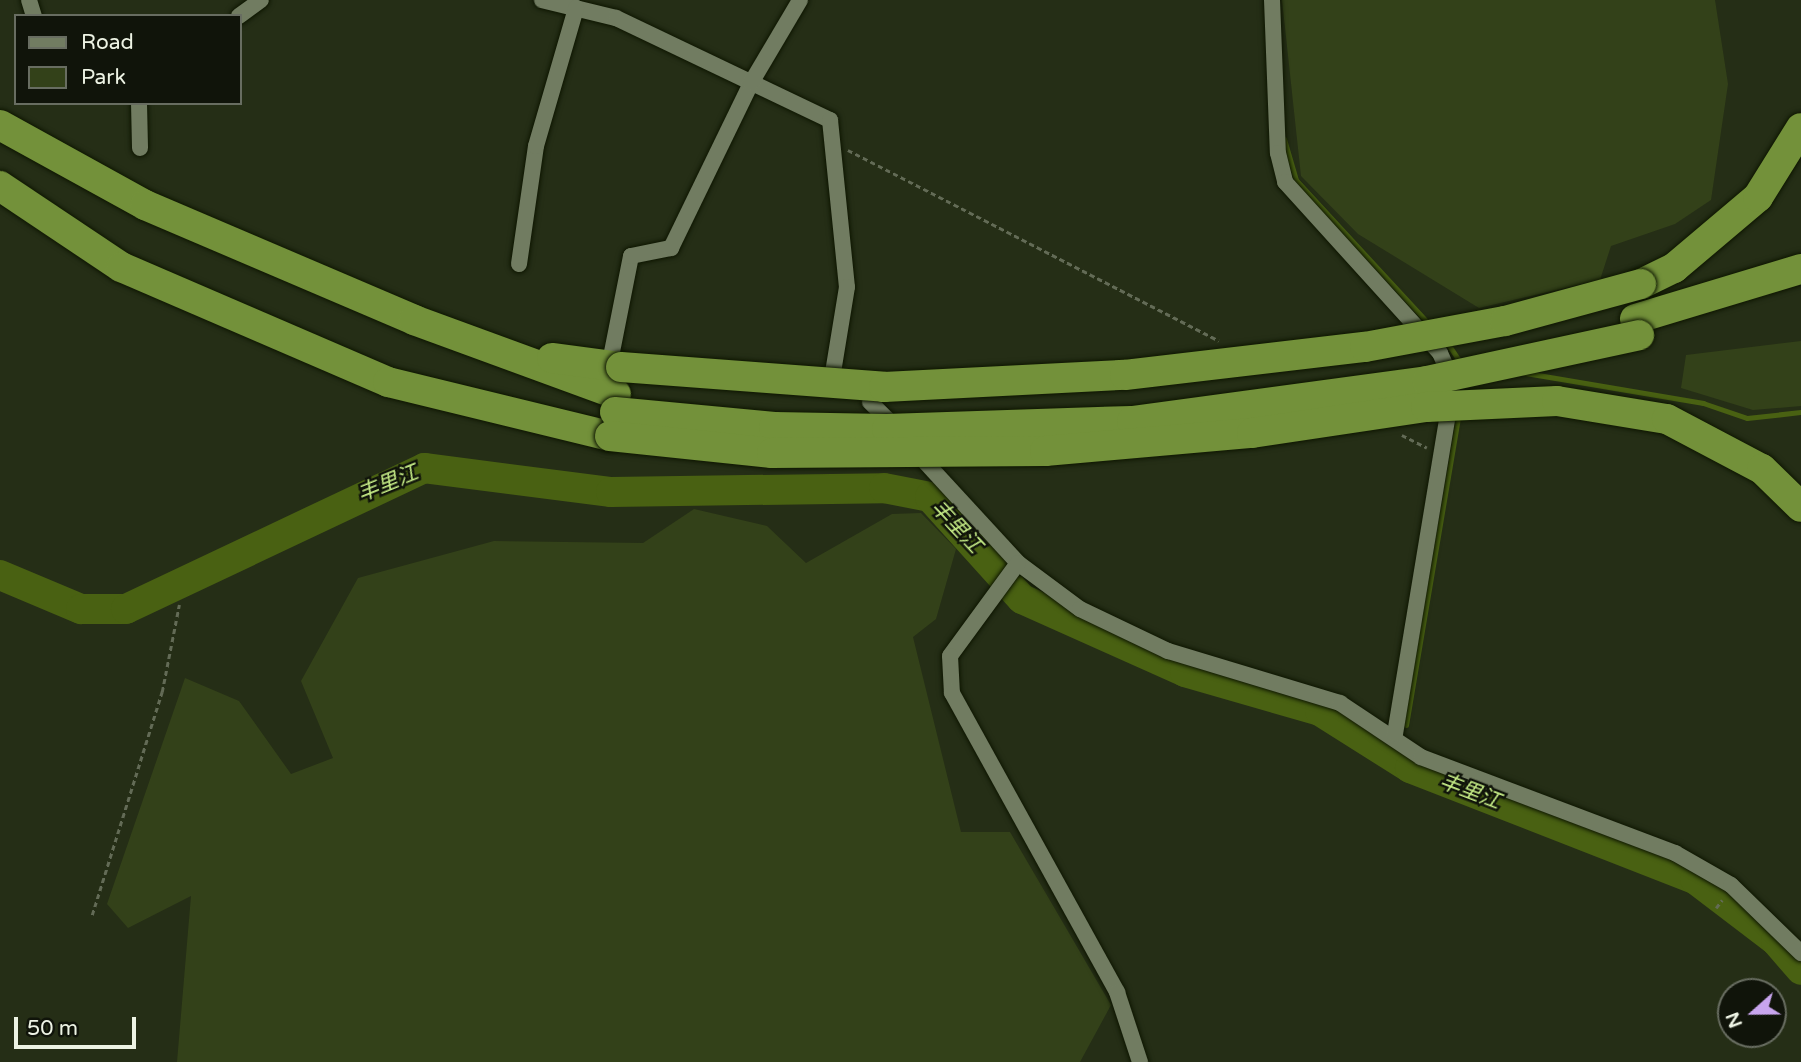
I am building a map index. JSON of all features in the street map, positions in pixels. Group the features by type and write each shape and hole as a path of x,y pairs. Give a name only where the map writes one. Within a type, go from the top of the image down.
{"highway":[{"path":"0,125 145,205 492,350 615,393 772,453 1045,451 1252,433 1426,407 1557,401 1680,425 1762,469 1801,507"},
{"path":"0,186 121,267 388,382 472,405 615,393 884,387 1125,375 1365,347 1505,321 1641,284 1674,268 1758,197 1801,128"},
{"path":"1637,327 1801,269"},
{"path":"615,393 774,411 1129,402 1276,388 1637,327 1801,287"}],"street":[{"path":"242,14 261,0"},
{"path":"542,0 616,18 830,120 835,144 847,287 831,385"},
{"path":"615,393 631,256 671,248 751,83 800,0"},
{"path":"1272,0 1285,181 1448,366 1453,386 1395,734"},
{"path":"519,264 536,146 576,8"},
{"path":"139,105 140,148"},
{"path":"870,402 1016,566 1080,609 1168,651 1340,703 1395,734 1421,757 1675,853 1731,885 1801,953"},
{"path":"1016,566 994,592 950,656 952,693 1117,992 1140,1062"}],"path":[{"path":"835,144 1230,346"},
{"path":"1390,429 1440,454"},
{"path":"92,915 162,692 179,605"}],"green space":[{"path":"1282,0 1715,0 1728,84 1711,200 1675,224 1611,246 1600,280 1479,308 1358,234 1301,176"},
{"path":"1801,341 1801,406 1753,410 1681,388 1686,355"},
{"path":"694,509 767,526 806,563 892,514 921,513 956,549 936,619 913,637 961,832 1010,832 1111,1005 1080,1062 177,1062 191,896 128,928 107,904 185,678 239,701 291,774 333,758 301,681 358,578 494,541 643,543"}],"waterway":[{"path":"1284,139 1296,180 1429,324"},
{"path":"1446,341 1462,365"},
{"path":"1520,372 1703,403 1747,418 1801,412"},
{"path":"1406,725 1458,416"},
{"name":"丰里江","path":"0,575 81,609 126,609 424,468 611,492 884,488 930,497 1022,599 1185,672 1320,711 1410,768 1695,879 1776,941 1801,970"}]}
